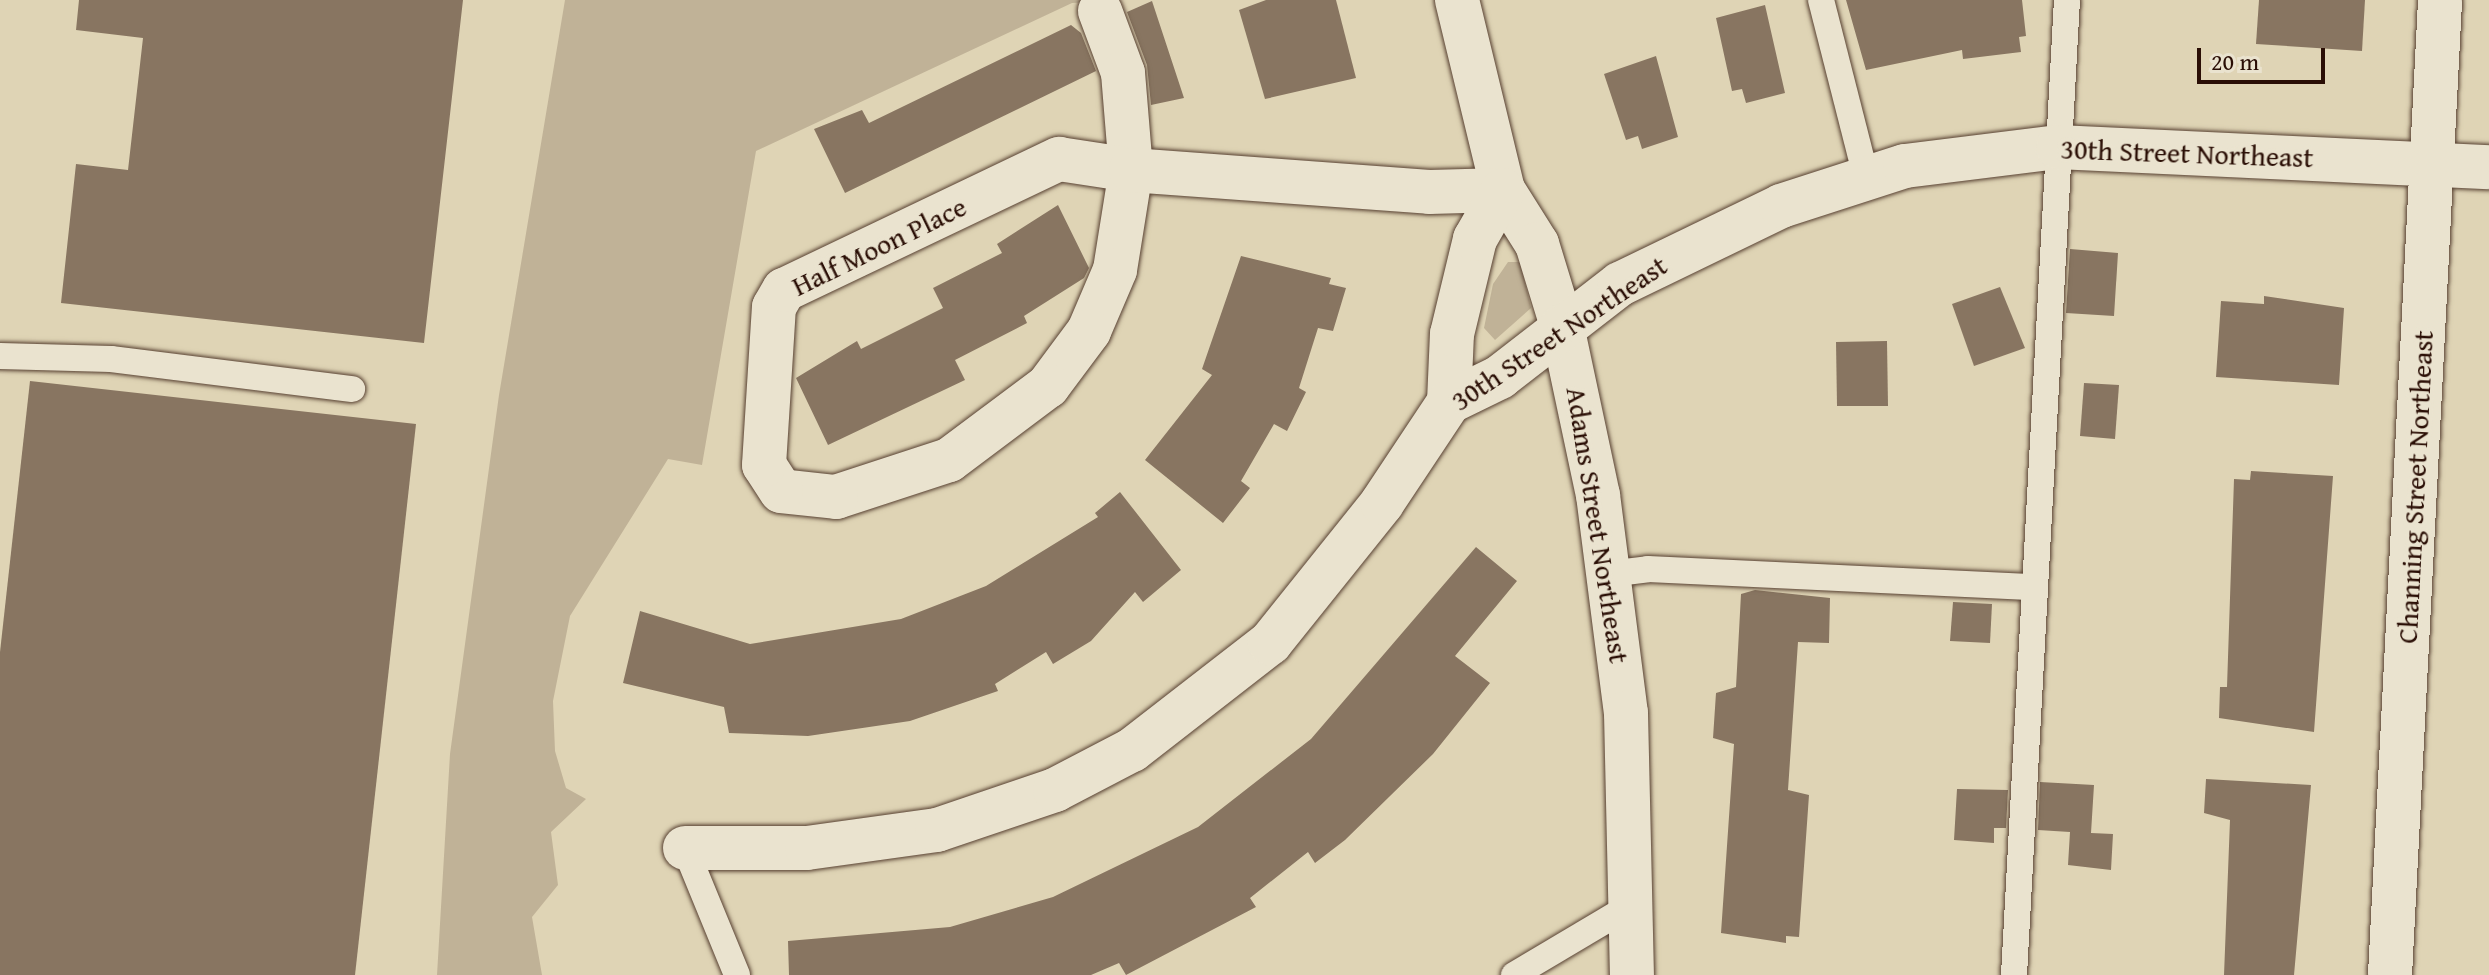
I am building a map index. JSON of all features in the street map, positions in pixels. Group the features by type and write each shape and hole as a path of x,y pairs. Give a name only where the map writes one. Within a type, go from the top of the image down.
{"street":[{"name":"Adams Street Northeast","path":"1457,0 1503,190 1537,244 1562,326 1609,574 1626,713 1632,975"},
{"name":"Channing Street Northeast","path":"2390,975 2440,0"},
{"name":"Half Moon Place","path":"1100,11 1123,73 1131,170 1115,270 1089,331 1048,386 1001,426 949,460 892,484 794,497 771,480 764,465 774,307 784,290 1059,159 1131,170 1503,190"},
{"name":"30th Street Northeast","path":"685,848 844,845 937,830 1055,790 1132,750 1270,643 1382,503 1449,402 1500,377 1562,326 1684,248 1866,176 2058,147 2489,167"},
{"path":"1449,402 1452,334 1475,239 1503,190"}],"lane":[{"path":"1821,0 1866,176"},
{"path":"2014,975 2067,0"},
{"path":"0,356 111,359 352,389"},
{"path":"1609,574 1648,569 2035,587"},
{"path":"685,848 737,975"},
{"path":"1514,975 1632,905"}],"shaded area":[{"path":"565,0 1120,0 1072,3 756,151 702,465 668,459 570,616 553,701 555,751 566,788 586,799 551,832 558,885 532,917 542,975 437,975 450,754 499,395"},
{"path":"1508,262 1520,262 1531,308 1495,340 1484,328 1493,284"}],"building":[{"path":"79,0 463,0 424,343 61,303 76,164 128,170 143,38 76,30"},
{"path":"1266,0 1336,0 1356,78 1265,99 1239,10"},
{"path":"1846,0 2022,0 2026,36 2019,37 2021,52 1963,59 1962,50 1866,70"},
{"path":"2259,0 2365,0 2362,51 2256,44"},
{"path":"1152,1 1184,98 1151,105 1147,65 1127,12"},
{"path":"1765,5 1785,93 1746,103 1742,89 1732,91 1716,18"},
{"path":"1071,25 1081,33 1096,71 845,193 814,129 862,110 869,123"},
{"path":"1656,56 1678,137 1642,149 1638,136 1626,140 1604,74"},
{"path":"1058,205 1089,268 1084,278 1024,316 1027,323 955,360 965,380 828,445 796,378 857,341 861,349 943,308 933,288 1002,253 997,244"},
{"path":"2070,249 2118,253 2114,316 2066,313"},
{"path":"1241,256 1331,278 1329,284 1346,288 1333,331 1318,328 1299,388 1306,392 1287,431 1274,424 1241,481 1250,488 1223,523 1145,460 1212,375 1202,369"},
{"path":"2000,287 2025,348 1974,366 1952,304"},
{"path":"2264,296 2344,308 2339,385 2216,377 2221,301 2264,304"},
{"path":"1887,341 1888,406 1837,406 1836,342"},
{"path":"30,381 416,424 355,975 0,975 0,652"},
{"path":"2084,383 2119,385 2115,439 2080,436"},
{"path":"2251,471 2333,476 2314,732 2219,718 2220,687 2227,687 2234,479 2250,480"},
{"path":"1120,492 1181,570 1143,602 1135,592 1091,641 1053,664 1046,652 995,684 998,691 910,721 808,736 729,733 724,707 623,683 640,611 750,644 901,619 986,586 1098,517 1095,513"},
{"path":"1476,547 1517,581 1455,656 1490,683 1433,754 1345,840 1315,863 1308,852 1250,898 1256,907 1126,975 1119,963 1091,975 789,975 788,941 950,927 1053,897 1198,827 1311,739"},
{"path":"1755,590 1830,598 1829,643 1798,642 1788,790 1809,795 1799,937 1786,936 1786,943 1721,933 1734,744 1713,738 1716,693 1736,687 1741,594"},
{"path":"1953,602 1992,604 1990,643 1950,641"},
{"path":"2206,779 2311,785 2294,975 2224,975 2230,820 2204,813"},
{"path":"2040,782 2094,785 2091,833 2113,834 2111,870 2068,865 2070,832 2038,830"},
{"path":"1957,789 2008,790 2006,828 1994,828 1994,843 1954,840"}]}
